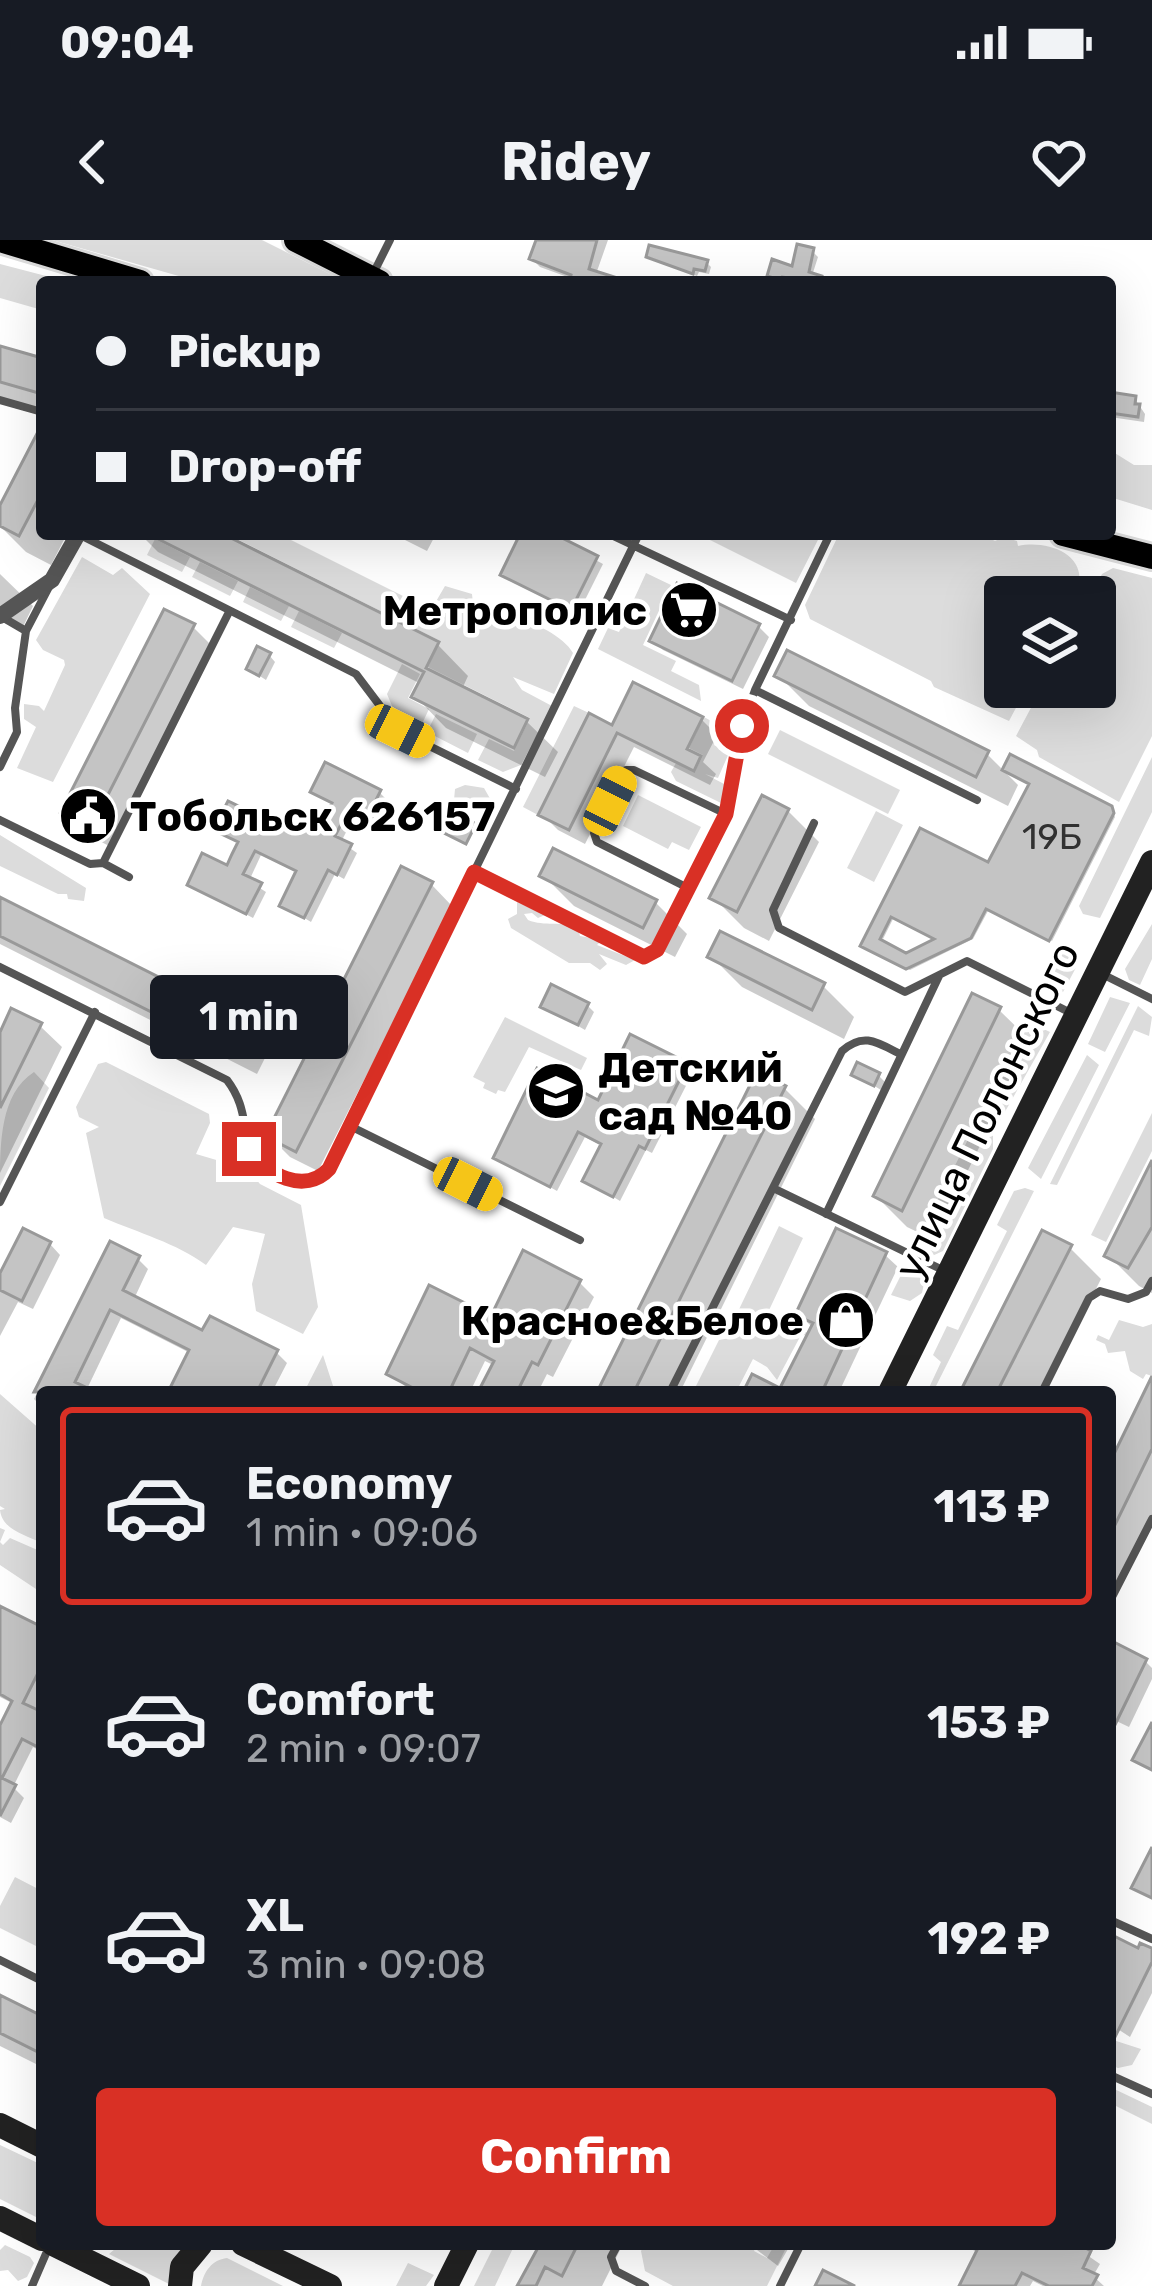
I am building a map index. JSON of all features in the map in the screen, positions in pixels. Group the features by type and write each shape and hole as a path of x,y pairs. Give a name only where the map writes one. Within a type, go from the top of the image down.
{"main road":[{"path":"0,240 120,276"},
{"path":"296,240 365,276"},
{"path":"1086,540 1152,557"},
{"name":"улица Полонского","path":"893,1386 1152,862"},
{"path":"0,2126 36,2143"},
{"path":"0,2218 36,2236"},
{"path":"64,2250 138,2286"},
{"path":"180,2286 182,2266 196,2250"},
{"path":"255,2250 330,2286"},
{"path":"446,2286 464,2250"}],"street":[{"path":"0,616 52,580 75,540"}],"lane":[{"path":"377,276 390,240"},
{"path":"0,400 36,410"},
{"path":"90,540 356,674 400,731 516,789"},
{"path":"622,540 790,620"},
{"path":"0,967 226,1081 237,1094 249,1149 258,1162 291,1180 318,1181 329,1169 637,540"},
{"path":"474,872 644,957 657,950 726,814 736,740 754,691 827,540"},
{"path":"0,767 16,732 26,631 52,580"},
{"path":"103,863 229,612"},
{"path":"0,616 26,631"},
{"path":"754,691 977,800"},
{"path":"688,888 597,842 594,832 626,770 726,814"},
{"path":"0,820 129,878"},
{"path":"814,823 772,910 775,922 905,992 967,961 1076,1016"},
{"path":"1098,971 1152,1000"},
{"path":"826,1214 939,975"},
{"path":"0,1202 94,1012"},
{"path":"673,1386 842,1051 861,1038 900,1054"},
{"path":"350,1126 580,1240"},
{"path":"468,1184 474,1171"},
{"path":"772,1188 949,1273"},
{"path":"507,1222 514,1208"},
{"path":"1045,1386 1089,1298 1100,1291 1128,1299 1146,1292 1152,1281"},
{"path":"1116,1589 1152,1519"},
{"path":"1116,1923 1152,1939"},
{"path":"0,1960 36,1978"},
{"path":"1116,2078 1152,2094"},
{"path":"32,2286 54,2250"},
{"path":"615,2250 611,2257 616,2271 645,2286"},
{"path":"780,2286 798,2250"}],"shaded area":[{"path":"52,240 262,240 334,276 179,276"},
{"path":"0,264 46,276 36,276 36,308 0,298"},
{"path":"1116,454 1134,465 1152,465 1152,510 1116,499"},
{"path":"157,540 190,557 182,572 147,555"},
{"path":"239,540 291,540 431,610 445,586 472,594 474,613 513,617 543,628 566,644 573,653 554,694 513,677 522,690 552,706 521,765 503,772 478,760 489,739 514,751 530,718 428,667 440,641"},
{"path":"710,540 818,540 796,583"},
{"path":"836,540 1014,540 1018,546 1056,549 1079,572 1079,576 984,576 984,708 1016,708 1009,721 934,687 931,681 810,619 805,605"},
{"path":"82,557 113,575 122,568 150,594 53,782 17,768 36,727 24,719 24,704 44,711 65,665 36,640"},
{"path":"200,562 238,581 230,596 192,577"},
{"path":"1113,568 1152,578 1152,736 1119,802 1039,757 1037,750 1016,736 1031,708 1116,708 1116,576 1102,574"},
{"path":"646,573 671,585 643,645 676,661 671,671 699,685 701,701 598,649 608,628 619,632"},
{"path":"250,587 289,606 281,621 243,602"},
{"path":"299,611 342,633 334,648 291,627"},
{"path":"402,664 420,674 408,698 429,709 420,728 392,706 387,694"},
{"path":"574,706 589,713 538,815 523,807"},
{"path":"436,714 477,734 468,753 427,732"},
{"path":"704,717 722,727 714,745 729,753 718,778 705,774 726,785 721,803 676,781 671,772 676,763 695,772 703,755 689,748"},
{"path":"780,730 900,790 888,814 768,754"},
{"path":"1152,757 1152,812 1100,918 1083,914 1079,906"},
{"path":"465,785 484,788 492,802 469,809 454,800 455,789"},
{"path":"638,795 701,827 689,850 672,842 668,849 623,826"},
{"path":"876,811 903,825 874,882 847,868"},
{"path":"0,835 86,888 84,901 68,899 67,894 0,866"},
{"path":"517,902 545,915 524,914 528,920 572,926 580,936 602,940 597,945 635,960 626,965 599,954 607,964 600,970 590,963 569,963 511,928 508,919 517,914"},
{"path":"1152,924 1152,959 1140,985 1129,980 1125,969"},
{"path":"1059,946 1067,947 1080,960 1063,992 1057,994 1039,986"},
{"path":"1110,997 1130,1003 1105,1052 1088,1044"},
{"path":"1138,1006 1152,1017 1149,1036 1134,1030 1057,1185 1050,1184"},
{"path":"505,1017 587,1058 581,1070 529,1047 505,1092 483,1088 485,1083 473,1077"},
{"path":"1027,1021 1050,1032 993,1133 993,1149 943,1251 932,1256 914,1248"},
{"path":"1087,1055 1099,1065 1041,1179 1028,1168"},
{"path":"106,1062 209,1114 210,1123 196,1154 247,1169 260,1184 301,1205 318,1307 303,1334 256,1311 252,1284 265,1234 233,1227 206,1265 170,1244 104,1218 86,1133 99,1127 79,1117 76,1107 98,1064"},
{"path":"34,1072 49,1088 0,1186 8,1106"},
{"path":"1152,1113 1152,1151 1106,1242 1091,1235"},
{"path":"1014,1191 1034,1191 936,1386 930,1386 941,1362 933,1355 947,1326 958,1330 1007,1231 997,1225"},
{"path":"779,1226 803,1238 763,1323 731,1326"},
{"path":"906,1265 925,1279 922,1293 910,1301 891,1295"},
{"path":"1119,1320 1143,1327 1152,1324 1152,1376 1146,1374 1143,1379 1130,1371 1125,1351 1108,1353 1105,1344 1096,1340 1098,1335 1109,1340"},
{"path":"793,1327 816,1336 801,1335 777,1380 753,1359 739,1386 696,1386 719,1340"},
{"path":"323,1355 333,1386 307,1386"},
{"path":"0,1394 36,1426 36,1540 5,1522 0,1510 5,1509 0,1506"},
{"path":"10,1538 36,1549 36,1589 0,1565 0,1542 3,1545"},
{"path":"15,1877 36,1888 36,1946 0,1928 0,1906"},
{"path":"1116,2041 1141,2049 1132,2065 1118,2068"},
{"path":"1116,2090 1152,2107 1152,2124 1116,2106"},
{"path":"0,2145 36,2162 36,2217 0,2199"},
{"path":"5,2245 30,2257 34,2263 27,2277 18,2281 8,2270 0,2271 0,2250"},
{"path":"114,2250 180,2250 169,2284 109,2254"},
{"path":"492,2250 512,2250 495,2286 474,2286"},
{"path":"754,2250 767,2258 772,2250 785,2250 767,2286 673,2286 645,2271 641,2251"},
{"path":"227,2258 283,2286 201,2286 210,2267"},
{"path":"408,2263 434,2275 426,2286 396,2286"}],"building":[{"path":"536,240 597,240 589,269 611,276 571,276 529,259"},
{"path":"797,244 814,248 809,272 822,276 767,276 772,259 792,266"},
{"path":"649,245 708,260 705,271 694,269 693,274 646,257"},
{"path":"0,346 36,356 36,392 0,382"},
{"path":"1116,393 1136,396 1138,417 1116,414"},
{"path":"36,436 36,503 19,536 0,526 0,505"},
{"path":"160,540 235,540 439,642 426,668 528,719 514,748 411,697 424,672"},
{"path":"517,540 566,540 598,556 571,610 500,575"},
{"path":"677,583 760,624 732,681 649,641"},
{"path":"164,609 195,624 91,828 60,813"},
{"path":"257,646 271,653 259,676 246,669"},
{"path":"787,650 989,751 976,777 774,676"},
{"path":"633,682 703,717 687,749 701,756 694,771 617,733 569,830 538,815 589,713 612,725"},
{"path":"1010,754 1112,806 1114,813 1049,941 986,909 971,938 906,969 860,946 920,828 988,862 1029,784 1002,770","holes":["891,917 934,939 906,953 880,939"]},
{"path":"325,762 381,790 367,818 349,809 335,836 352,844 337,875 328,870 304,918 279,906 296,871 255,851 243,874 262,883 246,914 187,885 202,853 227,865 238,842 213,830 228,801 288,830 295,816 320,827 332,803 310,792"},
{"path":"762,795 789,809 737,912 709,898"},
{"path":"445,808 476,824 466,844 434,828"},
{"path":"553,848 657,900 643,928 539,876"},
{"path":"401,866 433,882 296,1152 265,1136"},
{"path":"0,897 250,1023 235,1054 0,936"},
{"path":"720,931 825,983 812,1010 707,957"},
{"path":"551,984 589,1003 578,1025 540,1007"},
{"path":"972,993 1001,1007 902,1211 873,1196"},
{"path":"11,1008 42,1023 0,1108 0,1032"},
{"path":"630,1034 688,1063 645,1149 639,1146 613,1197 582,1181 601,1144 578,1132 550,1187 493,1158 537,1068 598,1100"},
{"path":"857,1062 880,1073 874,1086 851,1075"},
{"path":"757,1071 786,1086 637,1386 600,1386"},
{"path":"1152,1160 1152,1227 1128,1268 1104,1256"},
{"path":"23,1228 51,1242 22,1301 0,1290 0,1273"},
{"path":"836,1228 887,1252 825,1386 781,1386 813,1323 795,1315"},
{"path":"1042,1230 1072,1245 1000,1386 963,1386"},
{"path":"110,1241 140,1256 123,1290 202,1330 210,1316 278,1350 260,1386 171,1386 189,1350 110,1310 75,1382 83,1386 37,1386"},
{"path":"523,1250 581,1280 538,1365 532,1362 520,1386 481,1386 494,1361 470,1348 452,1386 409,1386 386,1374 429,1285 491,1316"},
{"path":"752,1374 776,1386 746,1386"},
{"path":"1152,1376 1152,1449 1116,1523 1116,1450"},
{"path":"0,1606 36,1624 36,1677 23,1703 36,1709 36,1746 22,1739 2,1778 16,1785 0,1816 0,1725 12,1701 0,1694"},
{"path":"1116,1643 1147,1659 1116,1723"},
{"path":"1152,1722 1152,1770 1132,1760"},
{"path":"1152,1847 1152,1898 1131,1888"},
{"path":"1116,1937 1138,1948 1140,1943 1152,1948 1152,1962 1116,2035"},
{"path":"0,1995 36,2013 36,2051 0,2033"},
{"path":"537,2250 575,2250 562,2276 545,2267 536,2286 517,2286"},
{"path":"977,2250 1089,2250 1083,2268 1098,2275 1092,2286 1049,2286 1022,2273 1015,2286 959,2286"},
{"path":"823,2270 855,2286 815,2286"}],"place":[{"name":"Метрополис","path":"689,610"},
{"name":"Тобольск 626157","path":"88,816"},
{"name":"Детский сад №40","path":"556,1091"},
{"name":"Красное&Белое","path":"846,1320"}],"route":[{"path":"249,1149 258,1162 305,1184 318,1181 329,1169 474,872 644,957 657,950 726,814 742,726"}]}
